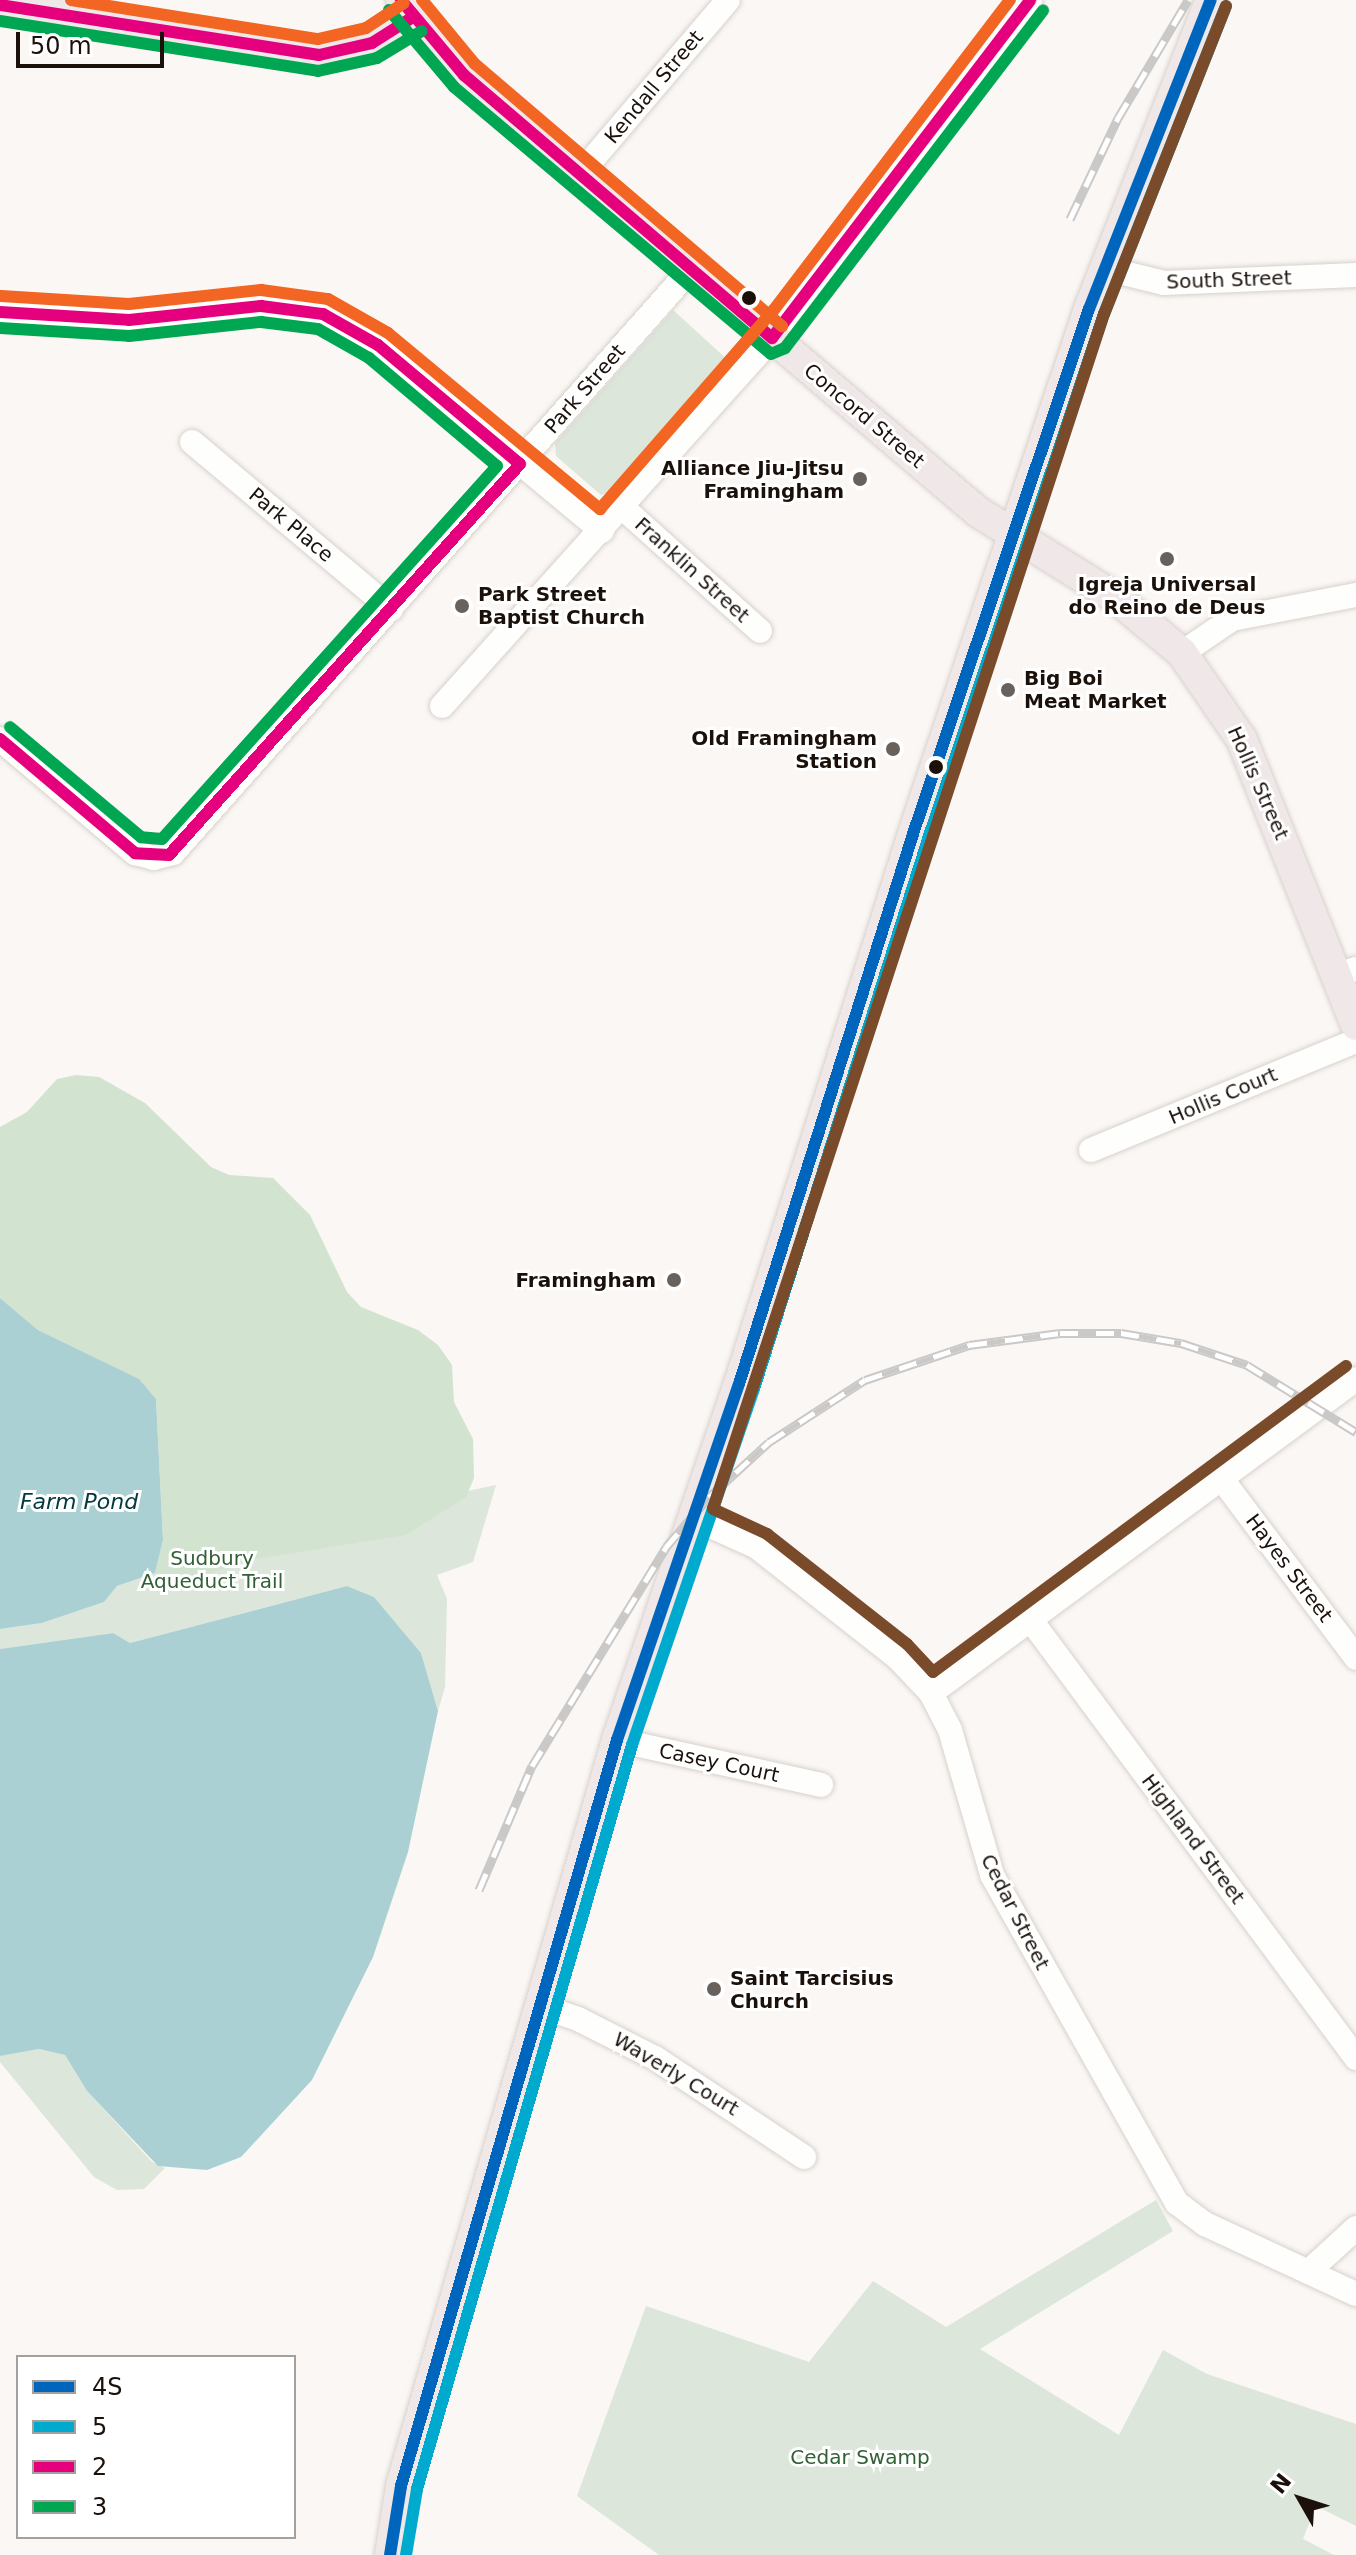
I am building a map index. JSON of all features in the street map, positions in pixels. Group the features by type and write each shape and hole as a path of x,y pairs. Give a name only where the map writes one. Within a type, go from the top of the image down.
{"main road":[{"path":"389,2555 401,2486 617,1740 693,1518 1103,268 1211,0"},
{"path":"0,5 319,55 372,43 407,9"},
{"name":"Concord Street","path":"407,9 464,75 772,338 1013,537"},
{"name":"Hollis Street","path":"1013,537 1108,592 1182,653 1242,740 1346,972 1356,1025"}],"street":[{"name":"Kendall Street","path":"580,174 728,0"},
{"path":"442,706 623,508 772,338 1030,0"},
{"name":"South Street","path":"1103,268 1164,283 1355,280"},
{"name":"Park Street","path":"0,739 135,853 154,858 176,850 691,269"},
{"name":"Franklin Street","path":"0,312 129,320 261,306 323,314 378,345 602,531"},
{"name":"Park Place","path":"192,442 391,609"},
{"name":"Franklin Street","path":"623,508 760,631"},
{"path":"1182,653 1232,619 1356,595"},
{"name":"Hollis Court","path":"1091,1150 1356,1041"},
{"path":"931,1693 1356,1379"},
{"name":"Hayes Street","path":"1221,1478 1356,1658"},
{"name":"Cedar Street","path":"693,1518 757,1547 897,1657 931,1693 950,1730 992,1875 1172,2196 1197,2220 1356,2294"},
{"name":"Highland Street","path":"1030,1619 1356,2058"},
{"name":"Casey Court","path":"617,1740 821,1785"},
{"name":"Waverly Court","path":"540,2006 578,2019 655,2058 804,2157"},
{"path":"1308,2272 1356,2228"},
{"path":"389,2555 406,2555"}],"green space":[{"path":"673,310 729,361 616,490 601,495 556,456 555,443"},
{"path":"76,1075 99,1077 145,1103 211,1167 229,1175 273,1178 310,1215 347,1292 361,1307 418,1330 438,1345 452,1365 454,1402 473,1439 474,1478 466,1497 406,1535 249,1560 181,1583 155,1573 163,1540 156,1399 138,1379 38,1330 0,1298 0,1127 27,1112 57,1079"},
{"name":"Sudbury Aqueduct Trail","path":"496,1485 473,1562 437,1575 447,1599 445,1687 438,1711 421,1653 374,1597 347,1586 130,1643 112,1633 0,1649 0,1629 42,1623 104,1602 117,1586 155,1573 386,1508"},
{"path":"39,2049 65,2055 87,2091 152,2162 165,2168 144,2189 117,2190 94,2177 0,2062 0,2056"},
{"name":"Cedar Swamp","path":"1156,2200 1173,2231 980,2349 1119,2435 1163,2350 1207,2374 1356,2424 1356,2526 1316,2506 1303,2539 1334,2555 659,2555 577,2496 646,2306 809,2362 873,2281 946,2327"}],"water":[{"name":"Farm Pond","path":"0,1298 38,1330 139,1379 156,1399 163,1540 155,1573 117,1586 104,1602 42,1623 0,1629"},
{"path":"347,1586 374,1597 421,1653 438,1711 408,1852 373,1957 312,2080 241,2157 207,2170 158,2166 87,2091 65,2055 39,2049 0,2056 0,1649 113,1633 130,1643"}],"railway":[{"path":"1070,219 1118,118 1188,0"},
{"path":"479,1890 532,1766 666,1547 709,1497 769,1442 865,1380 969,1345 1060,1333 1121,1333 1181,1343 1247,1365 1356,1432"}],"transit line":[{"path":"71,0 318,39 366,28 404,3"},
{"name":"2","path":"401,0 464,75 772,338 1030,0"},
{"path":"422,0 475,64 782,326"},
{"path":"1,296 129,304 261,290 328,299 388,333 600,509 773,311 1010,0"},
{"name":"4S","path":"390,2555 401,2486 617,1740 739,1384 913,834 1089,309 1211,0"},
{"name":"2","path":"0,5 319,55 372,43 413,17"},
{"name":"5","path":"406,2555 417,2489 632,1745 754,1389 928,839 1104,314 1226,6"},
{"path":"1226,6 1104,314 713,1509 767,1534 907,1644 933,1672 1346,1366"},
{"name":"3","path":"389,10 454,87 771,354 785,348 1043,10"},
{"name":"3","path":"0,21 318,71 377,58 422,31"},
{"name":"2","path":"0,312 129,320 261,306 323,314 378,345 520,464 169,855 135,853 0,739"},
{"name":"3","path":"0,328 129,336 261,322 318,329 369,358 497,466 162,839 141,837 10,727"}],"place":[{"name":"Alliance Jiu-Jitsu Framingham","path":"860,479"},
{"name":"Igreja Universal do Reino de Deus","path":"1167,559"},
{"name":"Park Street Baptist Church","path":"462,606"},
{"name":"Big Boi Meat Market","path":"1008,690"},
{"name":"Old Framingham Station","path":"893,749"},
{"name":"Framingham","path":"674,1280"},
{"name":"Saint Tarcisius Church","path":"714,1989"}]}
